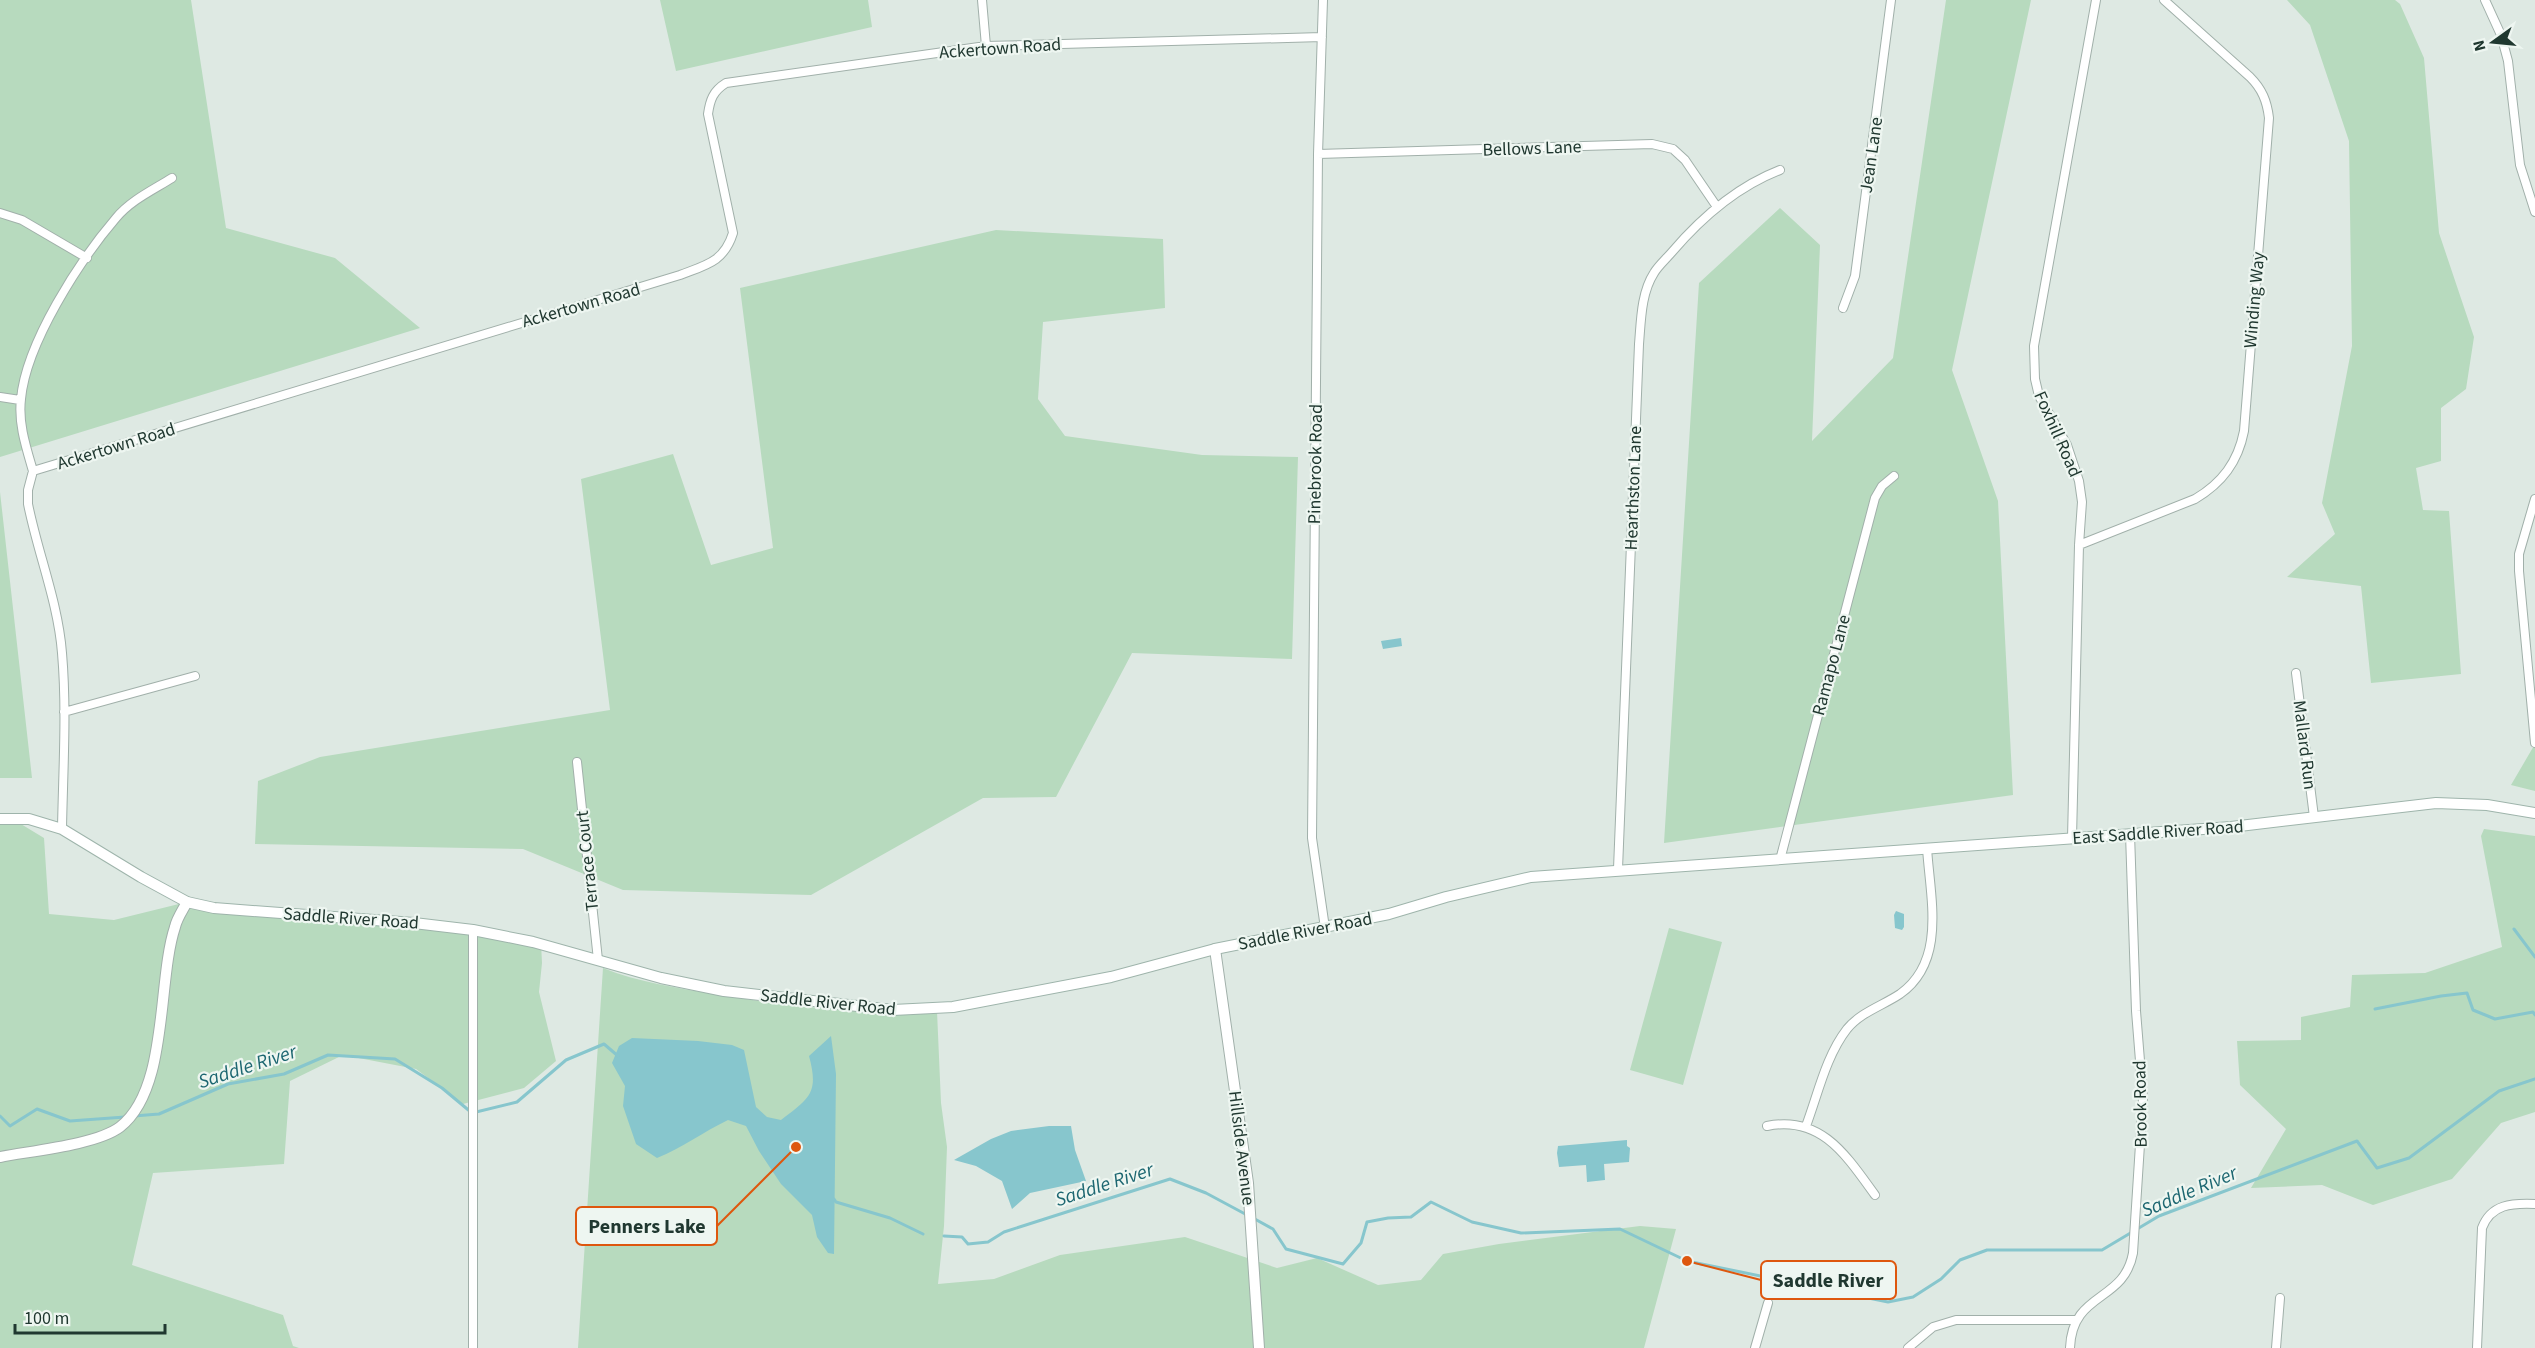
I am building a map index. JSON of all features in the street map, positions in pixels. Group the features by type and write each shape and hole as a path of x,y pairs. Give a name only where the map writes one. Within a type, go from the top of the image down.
{"main road":[{"name":"East Saddle River Road","path":"1780,860 2241,826 2436,803 2487,805 2535,813"},
{"name":"Saddle River Road","path":"0,819 29,819 62,828 141,878 187,902 214,908 414,923 473,930 598,960 661,978 724,991 893,1010 953,1007 1111,976 1215,949 1389,914 1446,897 1531,877 1618,869 1780,860"},
{"path":"0,1157 95,1138 119,1127 134,1111 146,1087 157,1045 168,955 175,925 187,902"},
{"name":"Hillside Avenue","path":"1215,949 1248,1183 1259,1348"}],"street":[{"path":"982,0 986,46"},
{"name":"Pinebrook Road","path":"1323,0 1318,154 1312,838 1325,928"},
{"name":"Jean Lane","path":"1843,308 1855,276 1891,0"},
{"name":"Foxhill Road","path":"2073,838 2079,544 2082,502 2079,480 2067,446 2039,396 2033,355 2096,0"},
{"name":"Winding Way","path":"2079,544 2195,500 2208,492 2229,471 2236,458 2244,431 2269,118 2268,106 2259,86 2164,0"},
{"path":"2485,0 2501,35 2508,61 2520,165 2535,212"},
{"name":"Ackertown Road","path":"62,828 64,712 62,652 56,613 28,504 28,490 33,471 680,275 715,262 729,249 734,233 708,114 710,101 716,90 726,84 750,78 986,46 1322,37"},
{"name":"Bellows Lane","path":"1318,154 1652,144 1672,149 1685,160 1717,207"},
{"name":"Hearthston Lane","path":"1618,869 1639,344 1645,294 1654,273 1681,242 1717,207 1756,180 1780,170"},
{"path":"33,471 22,429 20,400 32,353 57,305 117,217 137,199 172,178"},
{"path":"0,213 22,220 87,258"},
{"path":"0,397 20,400"},
{"name":"Ramapo Lane","path":"1780,860 1875,498 1882,486 1894,476"},
{"path":"2535,499 2519,554 2518,571 2535,743"},
{"name":"Mallard Run","path":"2296,673 2314,817"},
{"path":"64,712 195,676"},
{"name":"Terrace Court","path":"576,762 598,960"},
{"name":"Brook Road","path":"2076,1320 2092,1300 2112,1290 2127,1274 2131,1264 2136,1223 2143,1098 2136,1011 2130,834"},
{"path":"1806,1126 1830,1060 1847,1029 1858,1018 1908,987 1925,964 1931,949 1932,932 1927,848"},
{"path":"473,930 473,1348"},
{"path":"1767,1126 1783,1123 1806,1126 1836,1147 1875,1195"},
{"path":"2477,1348 2482,1228 2485,1220 2498,1208 2506,1205 2535,1204"},
{"path":"2276,1348 2280,1298"},
{"path":"1755,1348 1768,1303"},
{"path":"1908,1348 1933,1327 1956,1320 2076,1320 2070,1348"}],"green space":[{"path":"0,0 191,0 226,228 335,258 420,328 0,457"},
{"path":"660,0 868,0 872,27 676,71"},
{"path":"1946,0 2031,0 1952,370 1998,501 2013,795 1664,843 1699,283 1780,208 1820,245 1812,441 1893,358"},
{"path":"2287,0 2395,0 2400,4 2424,58 2439,233 2474,337 2466,389 2441,408 2441,461 2416,468 2423,510 2449,511 2461,674 2371,683 2361,586 2287,577 2335,534 2322,503 2352,346 2349,141 2310,25"},
{"path":"996,230 1163,239 1165,308 1043,322 1038,399 1065,436 1202,455 1298,457 1292,659 1132,653 1056,797 983,798 811,895 623,890 523,849 255,844 258,781 320,757 610,710 581,479 673,454 711,565 773,548 740,288"},
{"path":"0,492 32,778 0,778"},
{"path":"2535,744 2535,791 2511,785"},
{"path":"0,817 11,818 44,838 49,914 114,920 187,902 348,914 541,943 542,963 539,992 556,1061 524,1088 463,1104 416,1069 343,1055 290,1081 284,1164 153,1173 132,1265 283,1315 293,1346 299,1348 0,1348"},
{"path":"2484,829 2535,836 2535,1112 2501,1123 2452,1179 2373,1205 2322,1185 2251,1188 2286,1129 2240,1085 2237,1041 2301,1040 2301,1017 2350,1007 2352,975 2425,973 2502,947 2481,836"},
{"path":"1669,928 1722,942 1683,1085 1630,1070"},
{"path":"603,968 658,984 770,1003 853,1010 937,1011 941,1103 947,1147 944,1226 938,1284 994,1279 1060,1255 1185,1237 1277,1268 1317,1258 1378,1285 1421,1280 1443,1254 1499,1244 1640,1226 1676,1229 1644,1348 578,1348"}],"water":[{"path":"1401,638 1402,646 1383,649 1381,641"},
{"path":"1896,911 1904,914 1902,930 1895,928"},
{"path":"831,1036 836,1074 834,1254 828,1253 817,1237 812,1215 781,1184 746,1126 728,1120 657,1158 636,1144 623,1106 625,1086 612,1063 619,1046 632,1038 698,1041 732,1045 744,1050 756,1107 767,1117 781,1120 810,1094 813,1079 809,1056"},
{"path":"1049,1126 1071,1126 1075,1150 1086,1181 1030,1193 1012,1209 1002,1181 976,1166 954,1160 991,1139 1011,1131"},
{"path":"1627,1140 1627,1146 1630,1148 1629,1162 1604,1164 1605,1180 1587,1182 1586,1165 1559,1167 1558,1146"}],"waterway":[{"path":"2514,929 2535,957"},
{"path":"2375,1009 2467,993 2473,1010 2495,1019 2533,1012 2535,1015"},
{"name":"Saddle River","path":"134,1116 159,1114 228,1084 284,1074 328,1055 395,1059 442,1088 472,1113 517,1102 566,1060 604,1044 618,1056"},
{"name":"Saddle River","path":"1253,1218 1273,1229 1286,1249 1343,1264 1361,1243 1367,1222 1411,1217 1431,1202 1472,1222 1521,1233 1620,1229 1687,1261 1888,1302 1913,1297 1941,1279 1960,1260 1987,1250 2102,1250 2159,1216 2357,1141 2377,1168 2409,1158 2499,1091 2535,1079"},
{"name":"Saddle River","path":"0,1116 10,1126 37,1109 70,1121 125,1117"},
{"name":"Saddle River","path":"944,1236 962,1237 968,1244 988,1242 1004,1232 1170,1179 1206,1193 1247,1215"},
{"name":"Saddle River","path":"834,1199 836,1202 890,1218 923,1234"}],"place":[{"name":"Penners Lake","path":"796,1147"},
{"name":"Saddle River","path":"1687,1261"}]}
